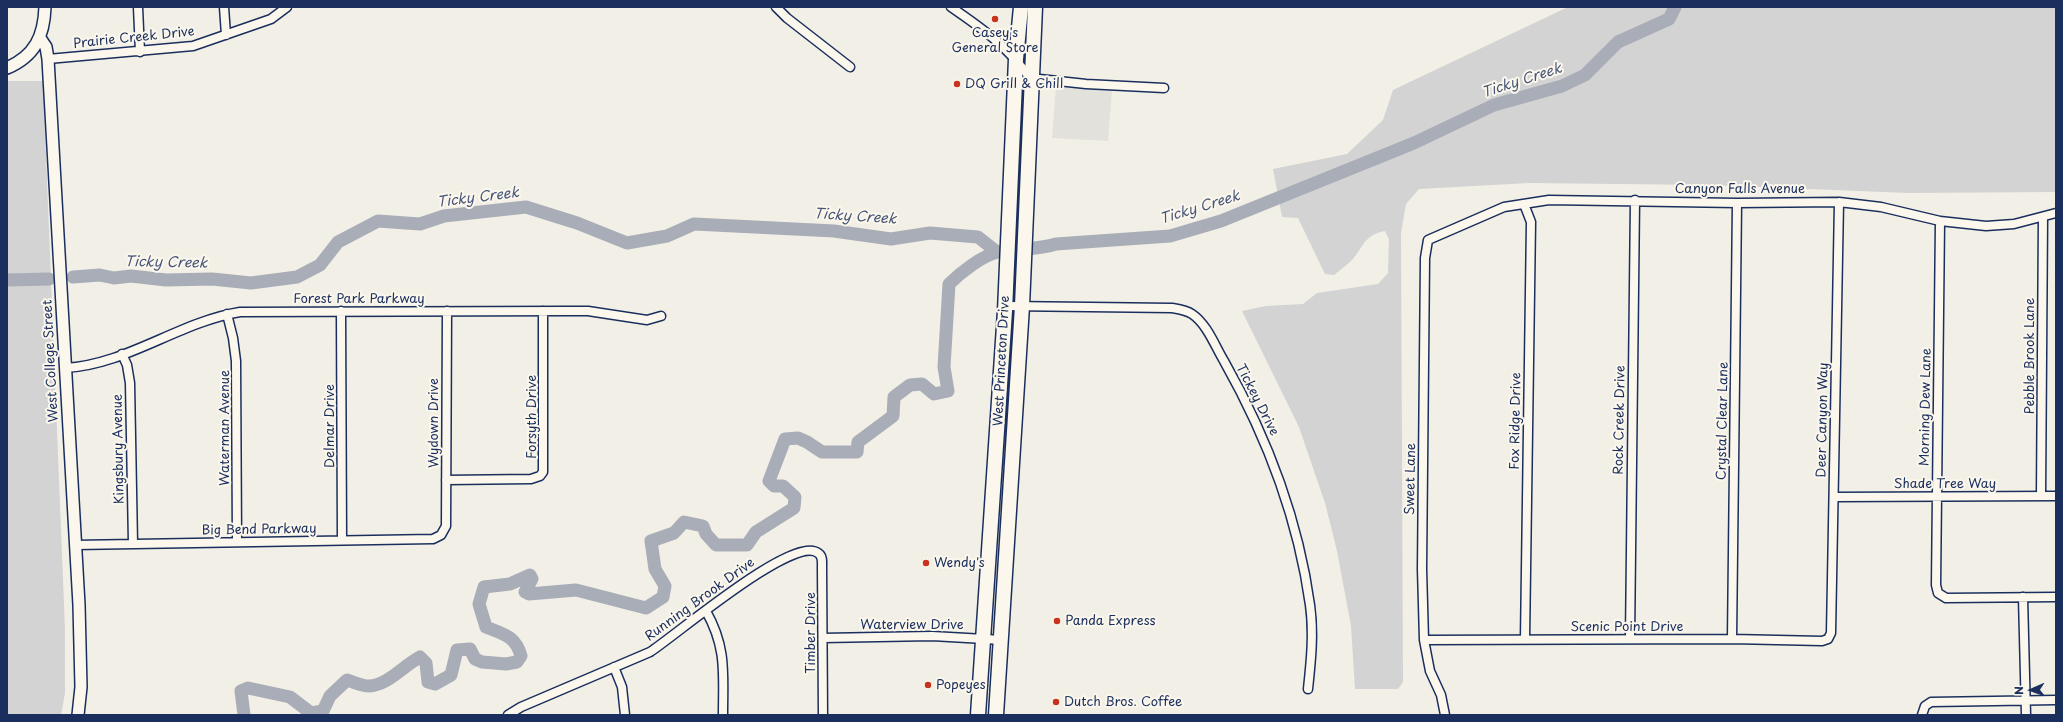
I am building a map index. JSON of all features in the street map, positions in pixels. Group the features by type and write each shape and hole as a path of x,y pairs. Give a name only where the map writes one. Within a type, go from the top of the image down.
{"highway":[{"name":"West Princeton Drive","path":"978,715 1006,306 1016,59 1021,7"},
{"name":"West Princeton Drive","path":"996,715 1002,640 1022,306 1030,78 1035,7"}],"street":[{"path":"7,68 29,55 40,38 44,26 45,7"},
{"path":"138,7 140,52"},
{"path":"224,7 226,35"},
{"name":"Prairie Creek Drive","path":"48,59 140,52 193,46 271,18 287,7"},
{"path":"776,7 787,18 850,67"},
{"path":"951,7 993,36 1016,59 1030,78 1086,84 1164,88"},
{"name":"West College Street","path":"40,38 46,47 48,59 75,545 81,686 78,715"},
{"name":"Canyon Falls Avenue","path":"1428,240 1504,207 1549,200 1635,200 1737,203 1839,202 1881,207 1940,221 1986,226 2014,224 2056,213"},
{"name":"Rock Creek Drive","path":"1630,640 1635,200"},
{"name":"Deer Canyon Way","path":"1828,639 1831,634 1839,202"},
{"name":"Crystal Clear Lane","path":"1732,639 1737,203"},
{"name":"Fox Ridge Drive","path":"1524,204 1531,222 1525,639"},
{"name":"Pebble Brook Lane","path":"2041,496 2043,217"},
{"name":"Morning Dew Lane","path":"1940,221 1937,495 1938,594 1946,598 2023,597"},
{"name":"Sweet Lane","path":"1428,240 1425,258 1422,542 1424,640 1430,671 1440,695 1445,715"},
{"name":"Tickey Drive","path":"1006,306 1172,308 1192,314 1206,329 1259,427 1284,493 1307,583 1310,606 1312,645 1308,689"},
{"name":"Forest Park Parkway","path":"65,368 98,364 209,319 227,314 252,311 588,311 647,320 661,316"},
{"name":"Delmar Drive","path":"341,311 342,540"},
{"name":"Wydown Drive","path":"441,535 446,526 447,311"},
{"name":"Forsyth Drive","path":"446,480 531,479 540,476 543,472 543,311"},
{"name":"Waterman Avenue","path":"227,314 233,338 236,361 237,542"},
{"name":"Kingsbury Avenue","path":"122,354 127,365 130,383 133,544"},
{"name":"Shade Tree Way","path":"1834,497 1937,495 2056,496"},
{"name":"Big Bend Parkway","path":"75,545 433,539 441,535"},
{"name":"Running Brook Drive","path":"508,715 650,652 754,575 774,562 804,551 819,553"},
{"name":"Timber Drive","path":"819,553 822,557 823,715"},
{"path":"2026,715 2023,597 2056,597"},
{"path":"706,611 720,640 723,656 723,715"},
{"name":"Waterview Drive","path":"823,638 936,636 1002,640"},
{"name":"Scenic Point Drive","path":"1424,640 1732,639 1822,642 1828,639"},
{"path":"614,667 622,687 625,715"},
{"path":"1922,715 1925,706 1931,702 2056,700"}],"shaded area":[{"path":"1568,7 2056,7 2056,192 1908,193 1710,185 1529,183 1419,189 1406,204 1401,233 1403,682 1398,689 1355,689 1351,626 1337,551 1325,503 1299,427 1242,311 1266,306 1303,304 1317,293 1378,284 1388,273 1389,239 1385,231 1373,235 1368,238 1346,266 1334,275 1325,274 1298,218 1282,217 1273,169 1347,154 1383,120 1393,90"},
{"path":"7,81 43,81 65,630 65,693 61,715 7,715"},
{"path":"1056,86 1112,90 1108,141 1052,138"}],"waterway":[{"path":"244,715 241,691 248,688 290,697 311,713 323,711 330,696 347,680 366,686 376,685 389,679 420,657 426,663 428,682 435,684 451,675 457,650 470,649 475,659 482,662 506,664 517,662 521,656 516,644 503,634 486,627 479,604 484,587 510,584 530,575 532,579 525,592 529,594 576,590 646,608 663,597 665,586 655,569 651,541 674,533 684,522 703,526 706,534 716,545 747,545 756,532 794,508 795,497 783,486 774,486 769,481 785,439 798,438 822,452 857,452 858,442 893,416 894,397 910,385 922,384 934,394 948,391 944,367 949,284 965,270 979,261 998,252 1056,244 1170,236 1221,221 1414,143 1494,105 1562,86 1585,75 1618,42 1669,19 1675,7"},
{"name":"Ticky Creek","path":"73,277 100,275 114,278 131,276 166,280 212,279 251,283 297,277 320,265 338,242 378,221 420,224 444,216 526,207 577,223 627,243 667,236 694,224 834,231 891,239 930,233 978,237 997,252"},
{"name":"Ticky Creek","path":"7,280 49,279"}],"place":[{"name":"Casey's General Store","path":"995,19"},
{"name":"DQ Grill & Chill","path":"957,84"},
{"name":"Wendy's","path":"926,563"},
{"name":"Panda Express","path":"1057,621"},
{"name":"Popeyes","path":"928,685"},
{"name":"Dutch Bros. Coffee","path":"1056,702"}]}
